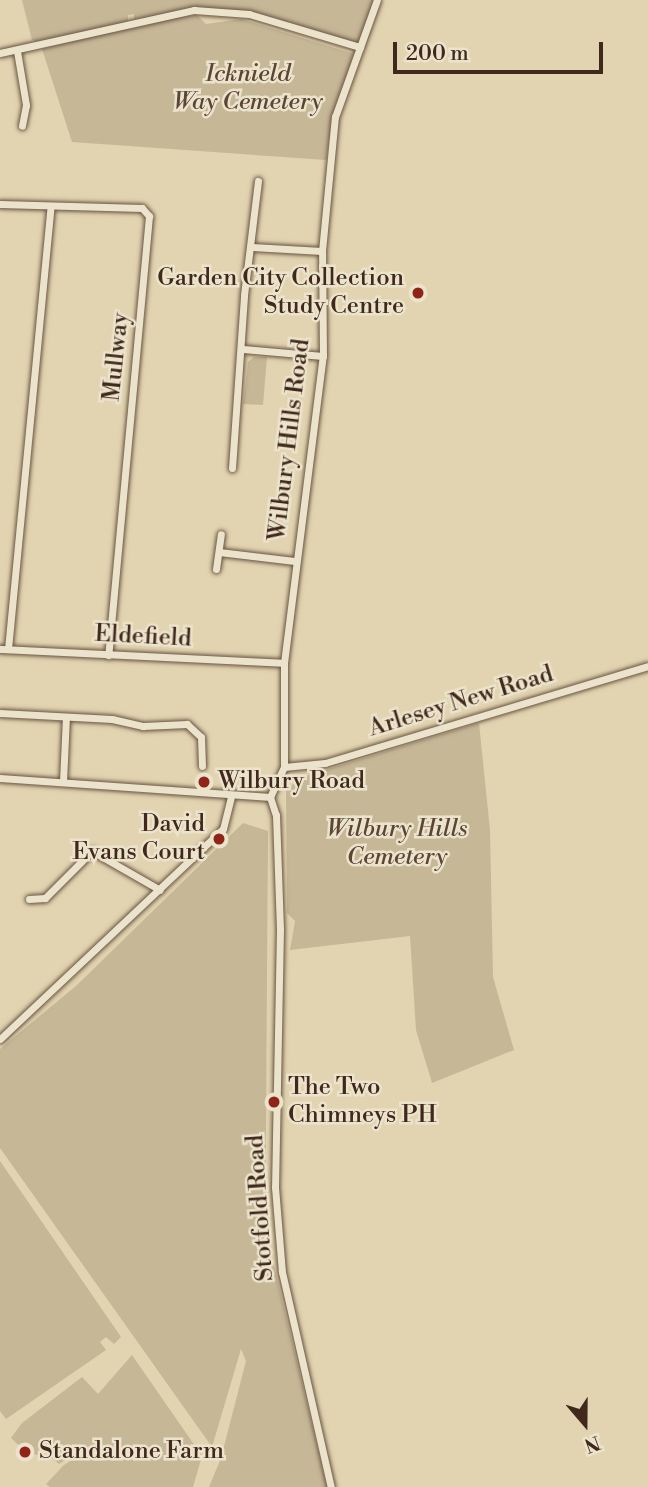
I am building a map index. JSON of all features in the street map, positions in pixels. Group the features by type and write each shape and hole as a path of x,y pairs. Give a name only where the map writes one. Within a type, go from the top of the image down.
{"street":[{"path":"0,53 194,10 249,14 360,47 377,0"},
{"name":"Wilbury Hills Road","path":"270,797 284,767 284,663 294,561 323,356 322,251 335,117 360,47"},
{"path":"17,51 26,105 22,126"},
{"path":"232,468 243,349 244,295 258,181"},
{"name":"Mullway","path":"0,205 142,208 149,216 107,655"},
{"path":"4,649 51,206"},
{"path":"252,247 322,251"},
{"path":"243,349 323,356"},
{"path":"216,569 221,534"},
{"path":"219,552 294,561"},
{"name":"Eldefield","path":"4,649 284,663"},
{"name":"Arlesey New Road","path":"284,767 325,763 648,666"},
{"path":"0,713 143,726 187,724 201,737 202,766"},
{"path":"63,782 66,717"},
{"path":"0,778 211,792 231,798 270,797"},
{"name":"Stotfold Road","path":"270,797 276,815 280,929 275,1187 282,1272 331,1487"},
{"path":"0,1039 223,829 231,798"},
{"path":"29,898 45,898 92,851 160,890"}],"green space":[{"path":"22,0 375,0 358,45 291,23 194,8 134,20 134,14 128,15 128,22 41,43 32,40"},
{"name":"Icknield Way Cemetery","path":"197,15 206,24 241,19 354,54 333,117 326,160 72,142 42,49 165,18"},
{"path":"254,357 267,357 263,405 243,404 248,362"},
{"name":"Wilbury Hills Cemetery","path":"479,723 490,830 493,977 514,1050 432,1083 416,1030 410,936 290,950 295,921 287,913 286,791 299,778"},
{"path":"243,823 268,831 265,1277 273,1262 327,1487 209,1487 221,1458 246,1361 241,1349 212,1447 0,1148 0,1049 77,985"},
{"path":"0,1161 121,1337 114,1344 106,1337 100,1342 106,1350 6,1419 0,1411"},
{"path":"132,1355 202,1456 193,1487 50,1487 46,1484 64,1465 82,1454 97,1461 110,1448 97,1442 92,1450 84,1448 59,1464 43,1450 38,1455 27,1453 11,1438 22,1423 82,1377 98,1394"}],"place":[{"name":"Garden City Collection Study Centre","path":"418,293"},
{"name":"Wilbury Road","path":"204,782"},
{"name":"David Evans Court","path":"219,839"},
{"name":"The Two Chimneys PH","path":"274,1102"},
{"name":"Standalone Farm","path":"25,1452"}]}
